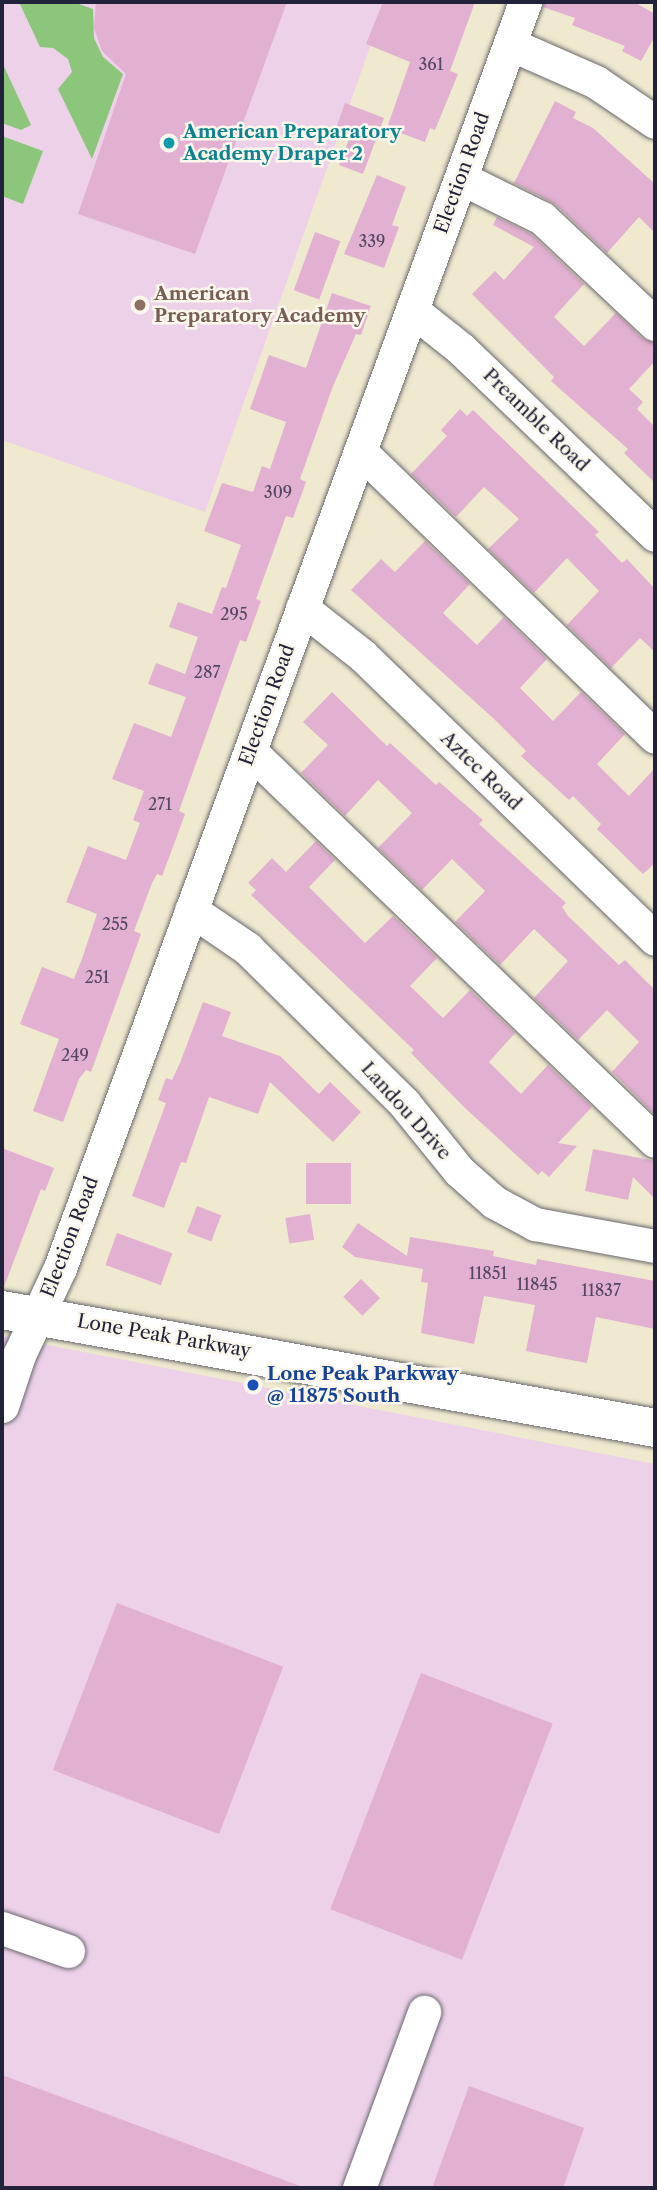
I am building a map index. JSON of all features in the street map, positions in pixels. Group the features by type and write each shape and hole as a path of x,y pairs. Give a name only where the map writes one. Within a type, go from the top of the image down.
{"main road":[{"name":"Lone Peak Parkway","path":"20,1312 655,1428"}],"street":[{"name":"Election Road","path":"2,1406 20,1312 60,1269 526,2"},
{"path":"510,44 596,82 655,122"},
{"path":"461,178 551,225 655,324"},
{"name":"Preamble Road","path":"412,310 460,348 655,535"},
{"path":"360,451 655,737"},
{"name":"Aztec Road","path":"302,608 362,655 655,939"},
{"path":"250,751 655,1141"},
{"name":"Landou Drive","path":"191,909 257,958 404,1103 459,1171 495,1202 534,1224 655,1246"},
{"path":"2,1928 68,1951"},
{"path":"359,2188 424,2012"}],"shaded area":[{"name":"American Preparatory Academy","path":"2,2 386,2 205,512 2,440"},
{"path":"2,1336 655,1464 655,2188 2,2188"}],"green space":[{"path":"19,2 73,2 93,9 94,38 103,57 123,74 92,159 58,89 72,72 68,59 53,48 40,47"},
{"path":"2,62 31,125 21,130 2,123"},
{"path":"2,136 43,151 23,204 2,196"}],"building":[{"name":"American Preparatory Academy Draper 2","path":"96,2 287,2 195,254 78,214 126,74 102,51 94,28"},
{"path":"383,2 475,2 450,71 458,74 435,130 430,128 425,142 387,128 410,62 366,44"},
{"path":"544,2 634,2 655,14 655,36 641,61 622,51 625,46 572,25 575,18 543,7"},
{"path":"555,101 576,112 573,118 593,128 655,184 655,233 639,217 607,253 555,204 514,183"},
{"path":"345,103 384,118 363,174 339,165 351,134 336,128"},
{"path":"377,175 406,187 392,225 399,227 384,268 344,254"},
{"path":"497,217 531,234 584,284 554,317 584,346 616,313 642,338 655,343 655,361 629,389 643,402 637,409 655,427 655,483 624,453 628,449 551,381 554,377 472,294 495,271 504,280 534,247 493,225"},
{"path":"315,232 340,241 319,299 294,290"},
{"path":"332,293 371,306 361,335 356,334 333,386 300,479 306,482 293,518 286,516 256,599 261,601 246,642 240,640 179,811 185,814 173,847 162,876 157,874 152,883 134,931 141,934 91,1072 86,1070 79,1079 63,1122 33,1111 59,1039 20,1024 42,967 74,979 83,956 97,914 66,902 88,846 126,860 140,823 133,820 144,791 112,779 134,723 171,737 186,697 148,684 156,663 185,674 198,637 169,627 178,602 212,614 222,587 226,588 241,545 204,531 222,483 253,492 262,466 270,469 286,422 250,409 269,355 306,368"},
{"path":"460,409 467,416 473,410 599,532 595,535 622,563 627,559 655,589 655,652 640,638 611,668 567,625 599,591 567,558 534,593 488,549 519,519 484,487 456,517 411,474 447,436 441,430"},
{"path":"425,541 470,584 443,613 477,645 504,617 547,659 520,688 553,721 581,692 625,734 597,764 629,796 655,768 655,863 643,874 597,829 601,824 573,796 569,800 521,756 526,751 493,718 351,590 381,559 395,572"},
{"path":"332,692 387,746 390,743 436,785 439,782 483,820 479,824 566,903 562,907 568,916 619,965 625,960 655,990 655,1115 612,1072 639,1042 607,1010 578,1040 534,998 568,961 534,929 500,965 455,922 485,891 452,859 422,890 378,848 412,813 378,780 345,816 301,773 328,745 303,722"},
{"path":"316,841 335,860 309,887 365,943 393,916 437,958 410,986 443,1018 470,990 515,1033 489,1062 521,1094 548,1065 592,1107 558,1143 577,1146 549,1177 542,1171 538,1175 464,1107 411,1053 414,1050 251,895 256,890 248,883 272,858 286,872"},
{"path":"203,1002 231,1012 222,1036 280,1056 319,1094 330,1082 361,1112 333,1142 270,1082 258,1114 209,1097 186,1163 181,1162 164,1208 132,1196 166,1103 158,1100 166,1078 172,1080"},
{"path":"2,1148 54,1168 45,1191 41,1189 4,1287"},
{"path":"593,1149 655,1161 655,1199 633,1177 628,1200 585,1191"},
{"path":"306,1163 351,1163 351,1204 306,1204"},
{"path":"197,1206 221,1215 211,1241 187,1232"},
{"path":"310,1214 314,1240 289,1244 285,1218"},
{"path":"358,1223 407,1256 410,1237 494,1251 493,1256 536,1265 537,1259 655,1281 655,1329 596,1317 587,1363 560,1358 526,1351 535,1305 484,1296 474,1344 421,1333 428,1283 421,1282 423,1269 355,1257 342,1247"},
{"path":"117,1233 172,1253 161,1285 105,1265"},
{"path":"361,1279 380,1298 362,1316 343,1297"},
{"path":"117,1603 283,1667 219,1834 53,1770"},
{"path":"421,1673 553,1724 462,1960 330,1909"},
{"path":"2,2075 300,2186 300,2188 2,2188"},
{"path":"469,2086 584,2128 563,2188 432,2188"}],"place":[{"name":"American Preparatory Academy Draper 2","path":"169,143"},
{"name":"American Preparatory Academy","path":"140,305"},
{"name":"Lone Peak Parkway @ 11875 South","path":"253,1385"}]}
